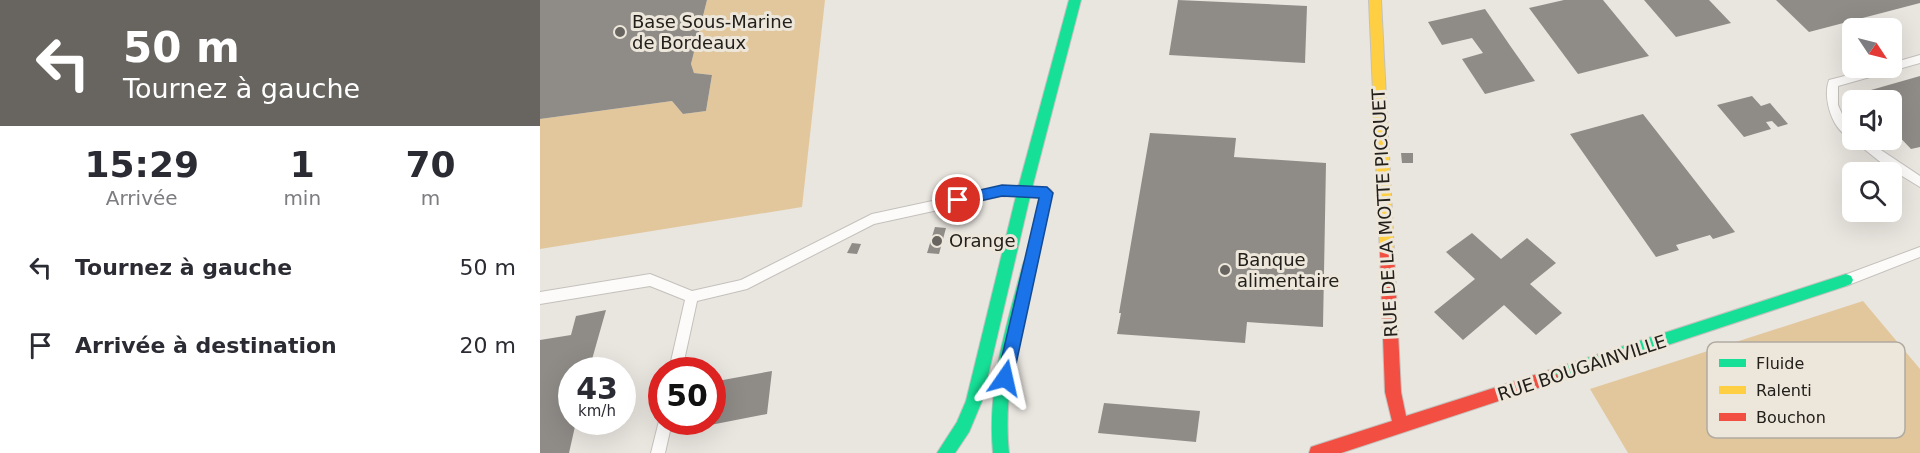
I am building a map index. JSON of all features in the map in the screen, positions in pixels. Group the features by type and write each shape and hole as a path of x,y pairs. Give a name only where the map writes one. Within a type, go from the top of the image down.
{"street":[{"path":"945,453 963,427 974,401 1024,192 1075,0"},
{"name":"RUE DE LA MOTTE PICQUET","path":"1375,0 1393,392 1401,426"},
{"path":"1001,453 997,422 1009,355 1032,255"},
{"name":"RUE BOUGAINVILLE","path":"1317,453 1846,280"}],"lane":[{"path":"1902,64 1920,59"},
{"path":"1842,123 1837,118 1832,105 1833,83 1851,78"},
{"path":"1872,150 1920,182"},
{"path":"540,298 650,280 692,297 743,285 872,219 1002,191 1047,192"},
{"path":"1846,280 1920,252"},
{"path":"679,357 692,297"},
{"path":"658,453 662,435"}],"shaded area":[{"path":"707,0 825,0 802,207 540,249 540,119 672,101 683,114 706,111 712,75 694,73 691,64"},
{"path":"1863,301 1897,342 1736,342"},
{"path":"1707,351 1707,438 1905,438 1905,351 1920,369 1920,453 1628,453 1590,389"}],"building":[{"name":"Base Sous-Marine de Bordeaux","path":"540,0 707,0 691,64 694,73 712,75 706,111 683,114 672,101 540,119"},
{"path":"1178,0 1307,6 1305,63 1169,55"},
{"path":"1564,0 1603,0 1649,56 1578,74 1529,8"},
{"path":"1644,0 1709,0 1731,23 1676,37"},
{"path":"1776,0 1920,0 1920,3 1863,18 1842,18 1842,23 1809,32"},
{"path":"1485,9 1535,81 1485,94 1462,59 1483,53 1472,38 1442,45 1428,22"},
{"path":"1920,76 1920,147 1911,149 1902,140 1902,90 1871,90"},
{"path":"1752,96 1761,106 1770,103 1788,124 1778,127 1772,121 1766,122 1771,129 1744,137 1717,105"},
{"path":"1643,114 1735,232 1713,239 1710,235 1676,245 1679,250 1656,257 1570,134"},
{"name":"Banque alimentaire","path":"1150,133 1236,138 1234,157 1326,163 1323,327 1247,322 1245,343 1117,334"},
{"path":"1401,153 1413,153 1413,163 1402,163"},
{"name":"Orange","path":"935,227 946,228 939,254 927,253"},
{"path":"1472,233 1501,259 1527,238 1556,263 1530,284 1562,313 1536,335 1504,305 1463,340 1434,312 1475,279 1446,252"},
{"path":"852,243 861,244 857,254 847,253"},
{"path":"606,310 593,357 558,357 558,435 573,435 569,453 540,453 540,340 571,335 576,316"},
{"path":"772,371 767,414 726,422 726,379"},
{"path":"1104,403 1200,411 1196,442 1098,433"}],"traffic: fast":[{"path":"945,453 963,427 974,401 1024,192 1075,0"},
{"path":"1001,453 999,406 1002,382 1030,264"},
{"path":"1550,377 1846,280"}],"traffic: slow":[{"path":"1375,0 1387,253"}],"traffic: jam":[{"path":"1387,253 1393,392 1401,426"},
{"path":"1317,453 1550,377"}],"place":[{"name":"Base Sous-Marine de Bordeaux","path":"620,32"},
{"name":"Orange","path":"937,241"},
{"name":"Banque alimentaire","path":"1225,270"}],"route":[{"path":"958,200 1002,191 1047,193 1005,378"}]}
